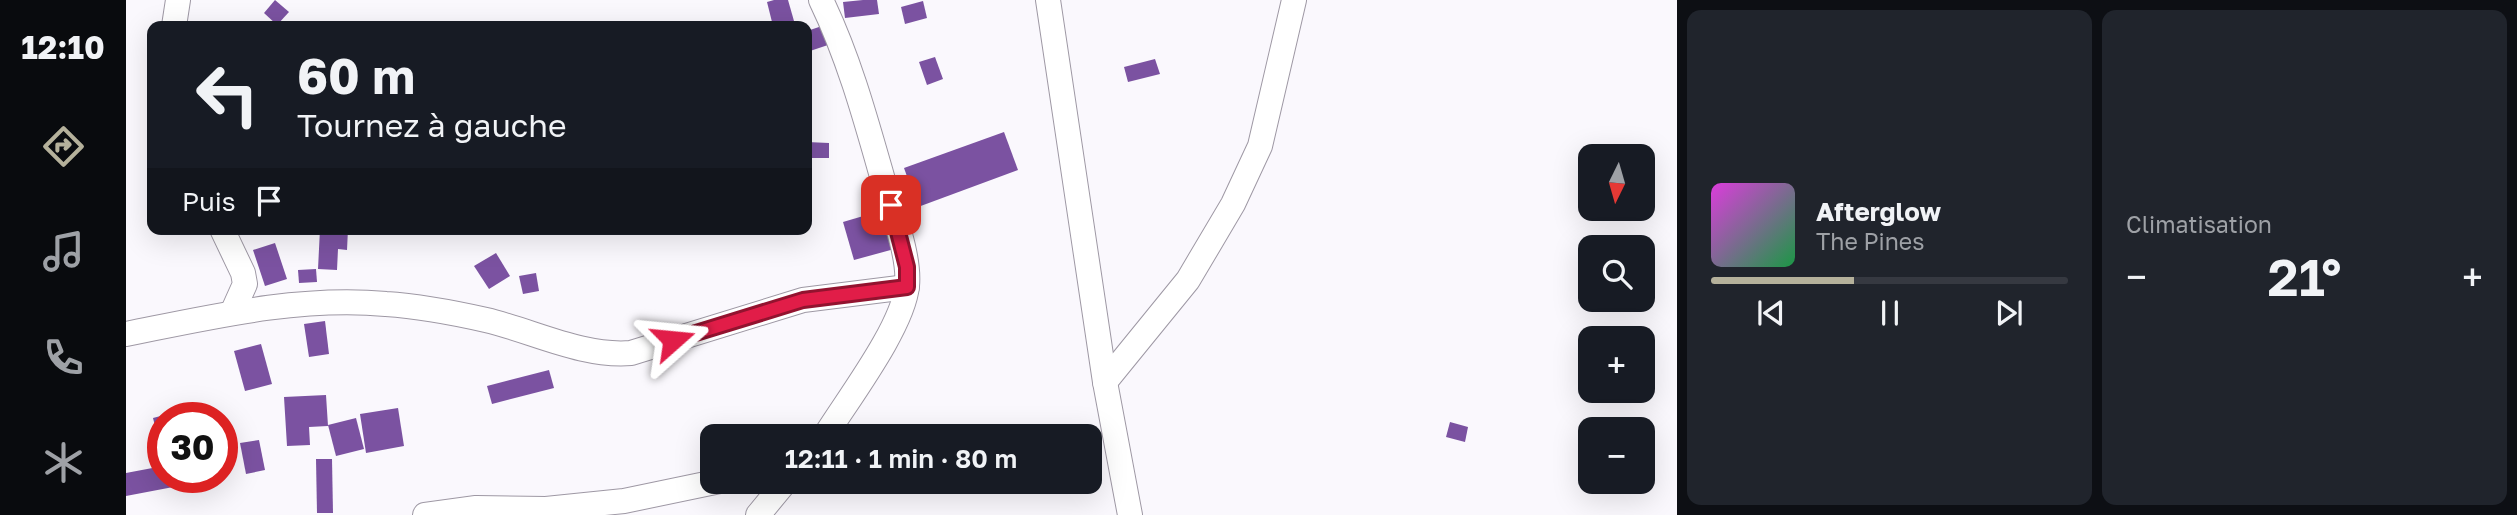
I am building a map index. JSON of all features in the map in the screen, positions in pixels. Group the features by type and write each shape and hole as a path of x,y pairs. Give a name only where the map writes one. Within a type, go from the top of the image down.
{"street":[{"path":"175,21 178,0"},
{"path":"821,0 838,35 855,85 907,267 907,287 897,320 832,424"},
{"path":"1048,0 1105,382 1130,515"},
{"path":"1105,382 1188,280 1233,204 1260,146 1294,0"},
{"path":"225,235 243,273 245,284 232,313"},
{"path":"126,334 232,313 311,304 385,304 485,320 576,347 616,354 631,353 803,300 907,287"},
{"path":"425,515 476,508 546,509 624,502 700,485"},
{"path":"758,515 775,494"}],"building":[{"path":"275,0 289,12 281,21 273,21 264,13"},
{"path":"788,0 794,21 772,21 767,2"},
{"path":"877,0 879,14 845,18 843,2"},
{"path":"923,1 927,18 905,24 901,7"},
{"path":"828,24 834,43 812,50 812,29"},
{"path":"935,57 943,79 927,85 919,62"},
{"path":"1155,59 1160,74 1128,82 1124,67"},
{"path":"1004,132 1018,170 918,207 904,168"},
{"path":"812,142 829,143 829,158 812,158"},
{"path":"887,209 898,248 854,260 843,222"},
{"path":"320,235 348,235 347,250 338,249 337,270 318,269"},
{"path":"275,243 287,279 265,286 253,250"},
{"path":"496,253 510,276 489,289 474,266"},
{"path":"316,269 317,282 299,283 298,270"},
{"path":"536,273 539,291 523,294 519,276"},
{"path":"325,321 329,354 309,357 304,324"},
{"path":"261,344 272,384 245,391 234,351"},
{"path":"549,370 554,388 492,404 487,386"},
{"path":"326,395 328,426 309,427 310,445 287,446 284,397"},
{"path":"398,408 404,446 366,453 360,414"},
{"path":"356,418 364,449 336,456 328,425"},
{"path":"1450,422 1468,427 1465,442 1446,437"},
{"path":"259,440 265,470 246,474 240,443"},
{"path":"316,459 332,459 333,513 317,513"},
{"path":"147,469 147,492 126,496 126,473"}],"route":[{"path":"673,340 803,300 907,287 907,267 891,205"}]}
